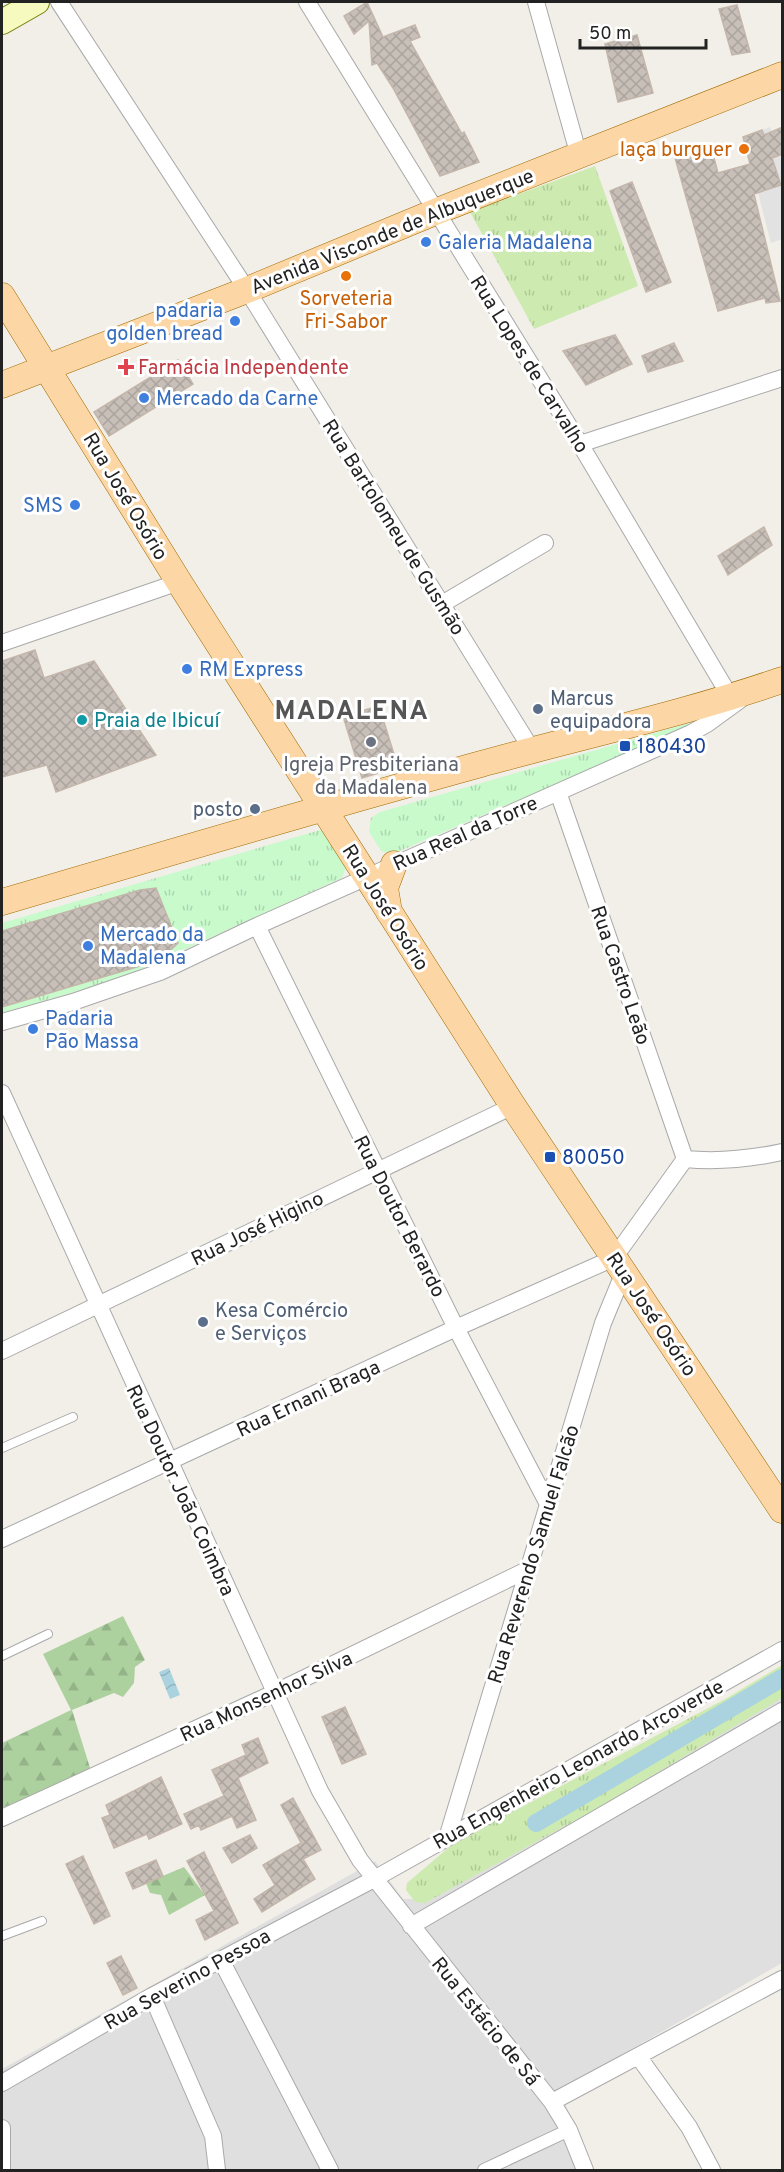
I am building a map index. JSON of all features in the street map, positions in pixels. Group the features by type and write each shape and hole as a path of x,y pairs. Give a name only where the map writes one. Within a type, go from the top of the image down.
{"main road":[{"path":"2,22 37,2"},
{"name":"Avenida Visconde de Albuquerque","path":"2,385 248,290 435,212 783,75"},
{"name":"Rua José Osório","path":"2,296 179,582 325,807 366,876 513,1106 783,1510"},
{"path":"75,412 76,379 89,350"},
{"name":"Rua Real da Torre","path":"2,902 325,807 742,694 783,680"},
{"path":"389,912 385,888 394,864"}],"street":[{"name":"Rua Bartolomeu de Gusmão","path":"59,2 248,290 532,750"},
{"name":"Rua Lopes de Carvalho","path":"307,2 580,444 742,694"},
{"path":"536,2 579,156"},
{"path":"580,444 783,378"},
{"path":"442,604 545,543"},
{"path":"2,643 179,582"},
{"name":"Rua Real da Torre","path":"2,1022 73,1002 160,972 366,876 707,724 742,694"},
{"name":"Rua Castro Leão","path":"558,792 685,1159"},
{"name":"Rua Doutor Berardo","path":"257,926 456,1328 548,1504"},
{"name":"Rua Doutor João Coimbra","path":"2,1093 168,1463 320,1791 360,1860 374,1879"},
{"name":"Rua José Higino","path":"2,1351 513,1106"},
{"path":"685,1159 711,1161 758,1158 783,1152"},
{"name":"Rua Reverendo Samuel Falcão","path":"447,1838 619,1265 685,1159"},
{"name":"Rua Ernani Braga","path":"2,1539 456,1328 619,1265"},
{"name":"Rua Monsenhor Silva","path":"2,1818 274,1693 529,1569"},
{"name":"Rua Engenheiro Leonardo Arcoverde","path":"374,1879 783,1650"},
{"path":"411,1926 783,1711"},
{"name":"Rua Estácio de Sá","path":"374,1879 552,2102 568,2130 585,2170"},
{"name":"Rua Severino Pessoa","path":"2,2083 152,1996 374,1879"},
{"path":"221,1960 330,2170"},
{"path":"552,2102 783,1979"},
{"path":"152,1996 213,2136 217,2170"},
{"path":"638,2056 689,2127 712,2170"},
{"path":"2,2128 2,2170"},
{"path":"484,2170 568,2130"}],"lane":[{"path":"2,1448 74,1417"},
{"path":"2,1656 48,1634"},
{"path":"2,1936 42,1921"}],"shaded area":[{"path":"770,127 782,162 782,239 771,243 758,193 781,185 762,130"},
{"path":"782,1690 782,1963 560,2090 591,2170 2,2170 2,2069 375,1861 403,1899 425,1899"}],"green space":[{"path":"595,166 638,286 534,329 470,212"},
{"path":"714,716 395,853 382,852 369,832 371,818 380,812"},
{"path":"320,830 324,831 347,865 342,878 119,979 2,1013 2,923"},
{"path":"123,1616 145,1660 135,1667 134,1683 123,1697 114,1693 72,1710 91,1771 2,1808 2,1743 71,1710 43,1654"},
{"path":"782,1665 782,1698 594,1810 425,1903 415,1902 406,1890 407,1883 454,1843 727,1698"},
{"path":"184,1867 205,1895 169,1915 161,1895 150,1893 146,1883"}],"water":[{"path":"169,1668 180,1695 170,1699 159,1672"}],"building":[{"path":"367,2 383,37 415,25 420,37 410,41 462,134 464,132 479,162 440,176 393,88 377,63 372,65 369,21 354,34 344,16"},
{"path":"737,5 750,52 732,55 719,9"},
{"path":"637,35 653,93 618,102 605,44"},
{"path":"783,127 783,154 772,158 781,185 754,194 780,301 766,303 765,298 718,311 675,158 710,143 718,173 750,164 743,137 762,130 764,135"},
{"path":"632,182 671,282 646,292 610,191"},
{"path":"615,335 632,364 586,385 563,351"},
{"path":"674,343 683,361 648,372 642,356"},
{"name":"Mercado da Carne","path":"178,360 193,384 109,436 94,412"},
{"path":"764,527 772,545 728,575 718,556"},
{"name":"Praia de Ibicuí","path":"35,650 44,678 94,661 156,755 56,792 47,765 2,777 2,661"},
{"name":"Igreja Presbiteriana da Madalena","path":"379,706 398,767 362,778 343,716"},
{"name":"Mercado da Madalena","path":"156,888 178,943 160,960 2,1007 2,931 140,890"},
{"path":"345,1707 366,1754 342,1764 322,1717"},
{"path":"258,1738 268,1763 238,1778 256,1820 237,1828 232,1816 201,1830 199,1825 191,1829 184,1814 224,1796 212,1770 246,1755 242,1745"},
{"path":"161,1777 182,1824 149,1839 147,1834 114,1848 102,1818 110,1815 106,1805"},
{"path":"293,1798 321,1850 303,1859 315,1879 262,1912 254,1899 275,1885 263,1865 301,1843 281,1805"},
{"path":"250,1835 257,1848 232,1863 223,1848"},
{"path":"204,1852 238,1923 205,1940 196,1920 214,1911 187,1861"},
{"path":"83,1856 110,1916 94,1924 66,1864"},
{"path":"156,1860 163,1876 133,1889 126,1873"},
{"path":"121,1956 137,1988 123,1995 107,1963"}],"waterway":[{"path":"536,1823 782,1678"}],"place":[{"name":"laça burguer","path":"744,149"},
{"name":"Galeria Madalena","path":"426,242"},
{"name":"Sorveteria Fri-Sabor","path":"346,276"},
{"name":"padaria golden bread","path":"235,321"},
{"name":"Farmácia Independente","path":"126,367"},
{"name":"Mercado da Carne","path":"144,398"},
{"name":"SMS","path":"75,505"},
{"name":"RM Express","path":"187,669"},
{"name":"Marcus equipadora","path":"538,709"},
{"name":"Praia de Ibicuí","path":"82,720"},
{"name":"Igreja Presbiteriana da Madalena","path":"371,742"},
{"name":"180430","path":"625,746"},
{"name":"posto","path":"255,809"},
{"name":"Mercado da Madalena","path":"88,946"},
{"name":"Padaria Pão Massa","path":"33,1029"},
{"name":"80050","path":"550,1157"},
{"name":"Kesa Comércio e Serviços","path":"203,1322"}],"district":[{"name":"MADALENA","path":"352,710"}]}
